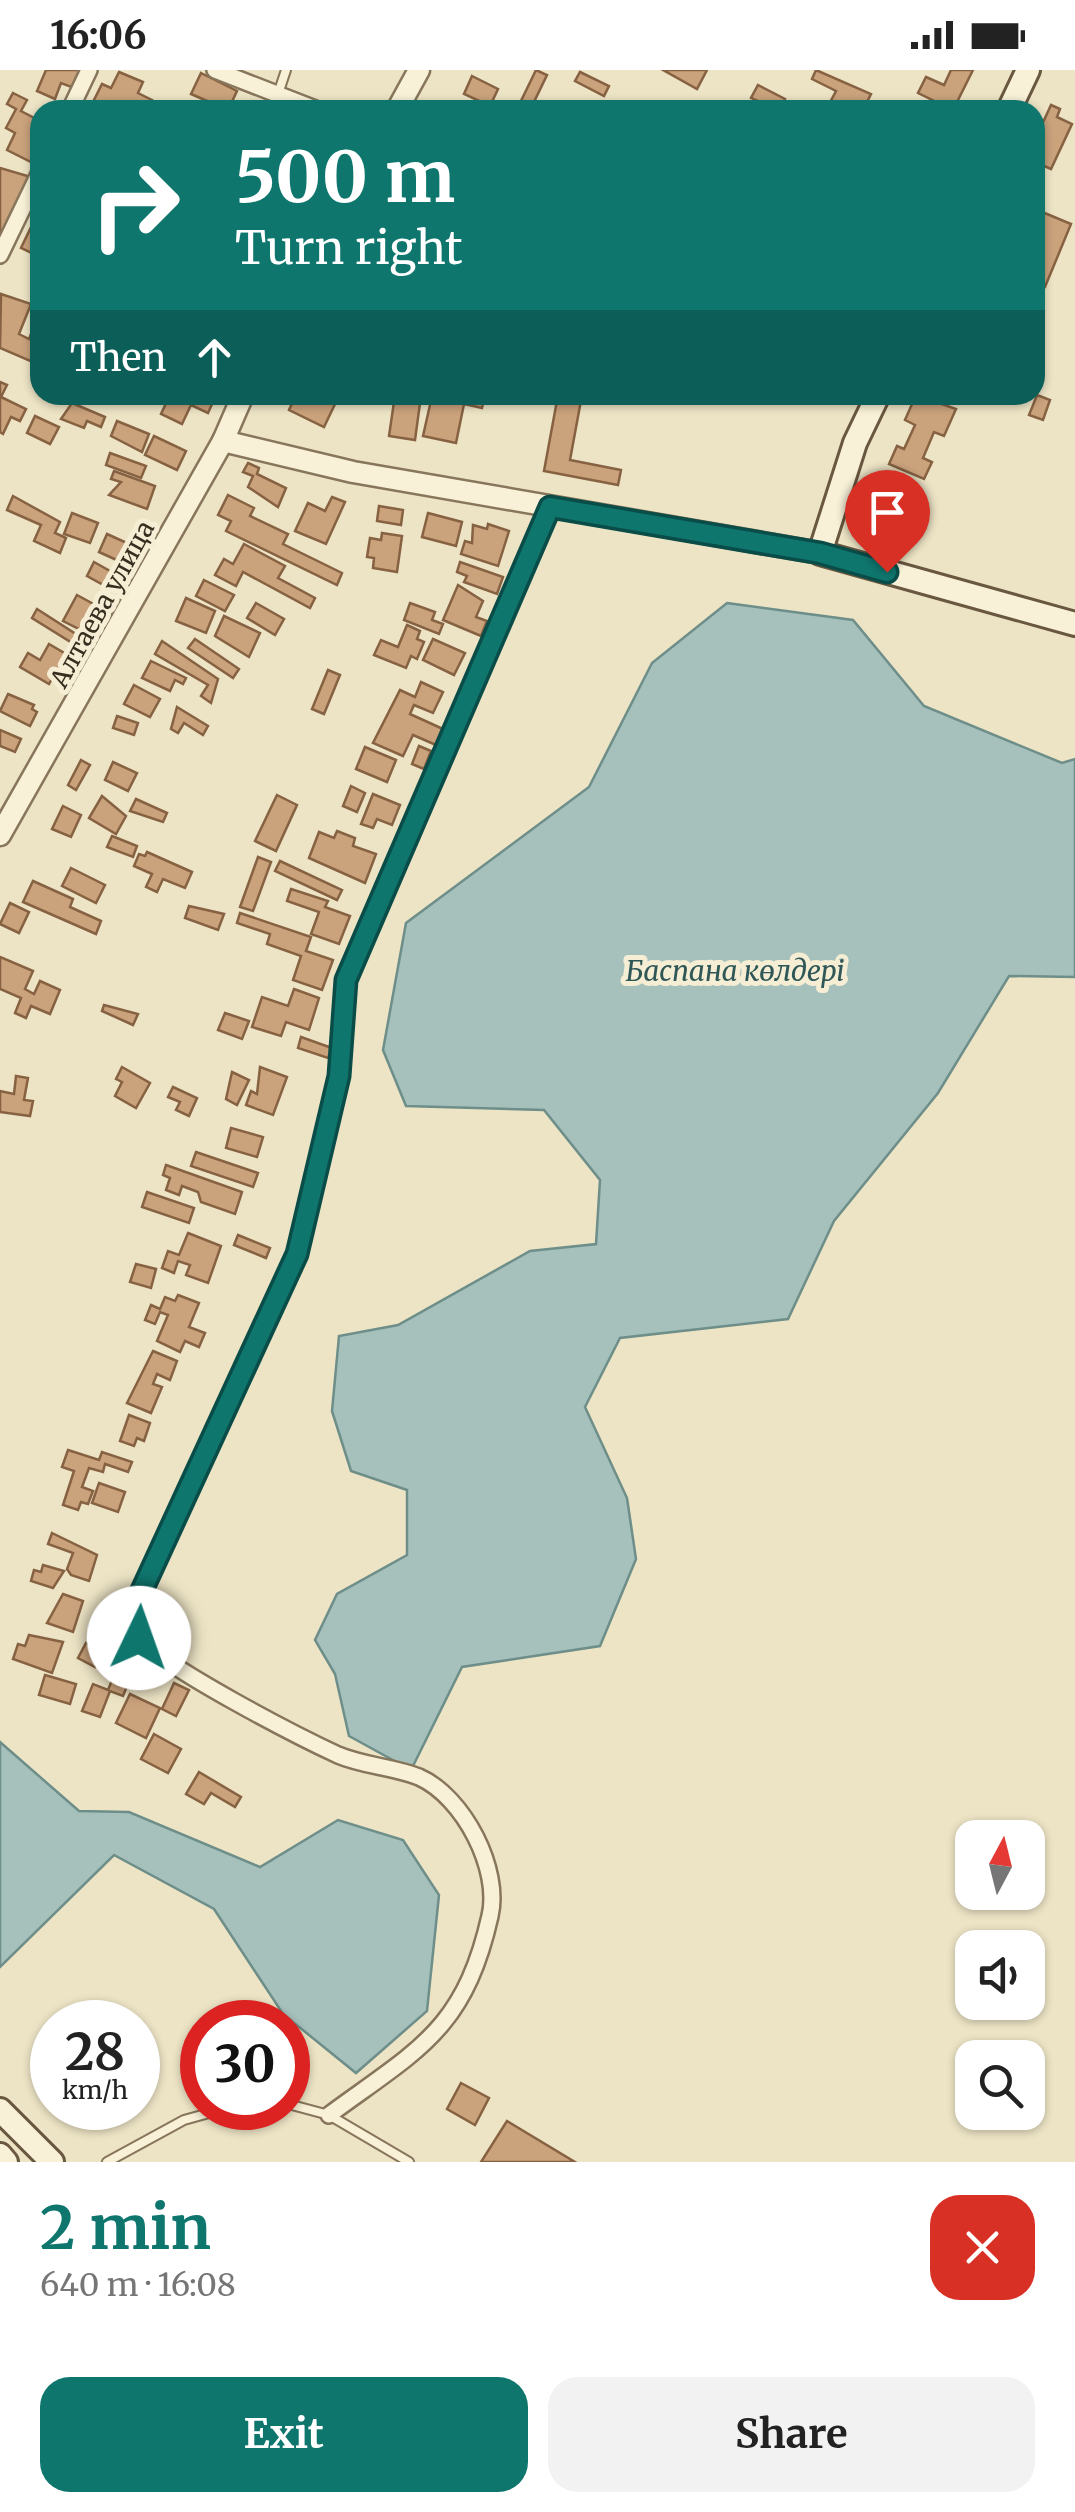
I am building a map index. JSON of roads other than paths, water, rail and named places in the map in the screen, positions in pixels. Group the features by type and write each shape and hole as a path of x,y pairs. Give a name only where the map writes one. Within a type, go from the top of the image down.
{"main road":[{"path":"1014,100 1028,70"},
{"path":"873,405 856,443 820,553 1075,624"},
{"path":"0,2110 52,2162"},
{"path":"0,2155 6,2162"}],"street":[{"path":"75,100 89,70"},
{"path":"215,70 293,100"},
{"path":"402,100 419,70"},
{"path":"0,256 30,193"},
{"name":"Алтаева улица","path":"0,836 223,441 239,405"},
{"path":"223,441 353,472 820,553"},
{"path":"329,2115 421,2050 457,2008 478,1967 496,1891 470,1823 422,1778 341,1756 181,1669 139,1638 132,1612 297,1254 339,1076 346,980 550,507"}],"lane":[{"path":"278,94 286,70"},
{"path":"310,2110 329,2115 409,2162"},
{"path":"107,2162 180,2122"}],"water":[{"name":"Баспана көлдері","path":"727,603 853,620 924,706 1062,763 1075,759 1075,977 1009,976 938,1093 834,1221 788,1319 620,1338 585,1407 627,1498 636,1559 600,1646 462,1667 411,1770 349,1736 335,1674 315,1640 337,1594 407,1555 407,1490 351,1471 332,1411 339,1336 398,1325 530,1251 596,1244 600,1180 544,1110 406,1106 383,1050 406,923 589,787 652,663"},
{"path":"0,1742 79,1811 129,1812 260,1867 338,1820 403,1840 439,1895 427,2011 356,2073 310,2036 310,2000 274,2000 214,1909 114,1855 0,1967"}]}
